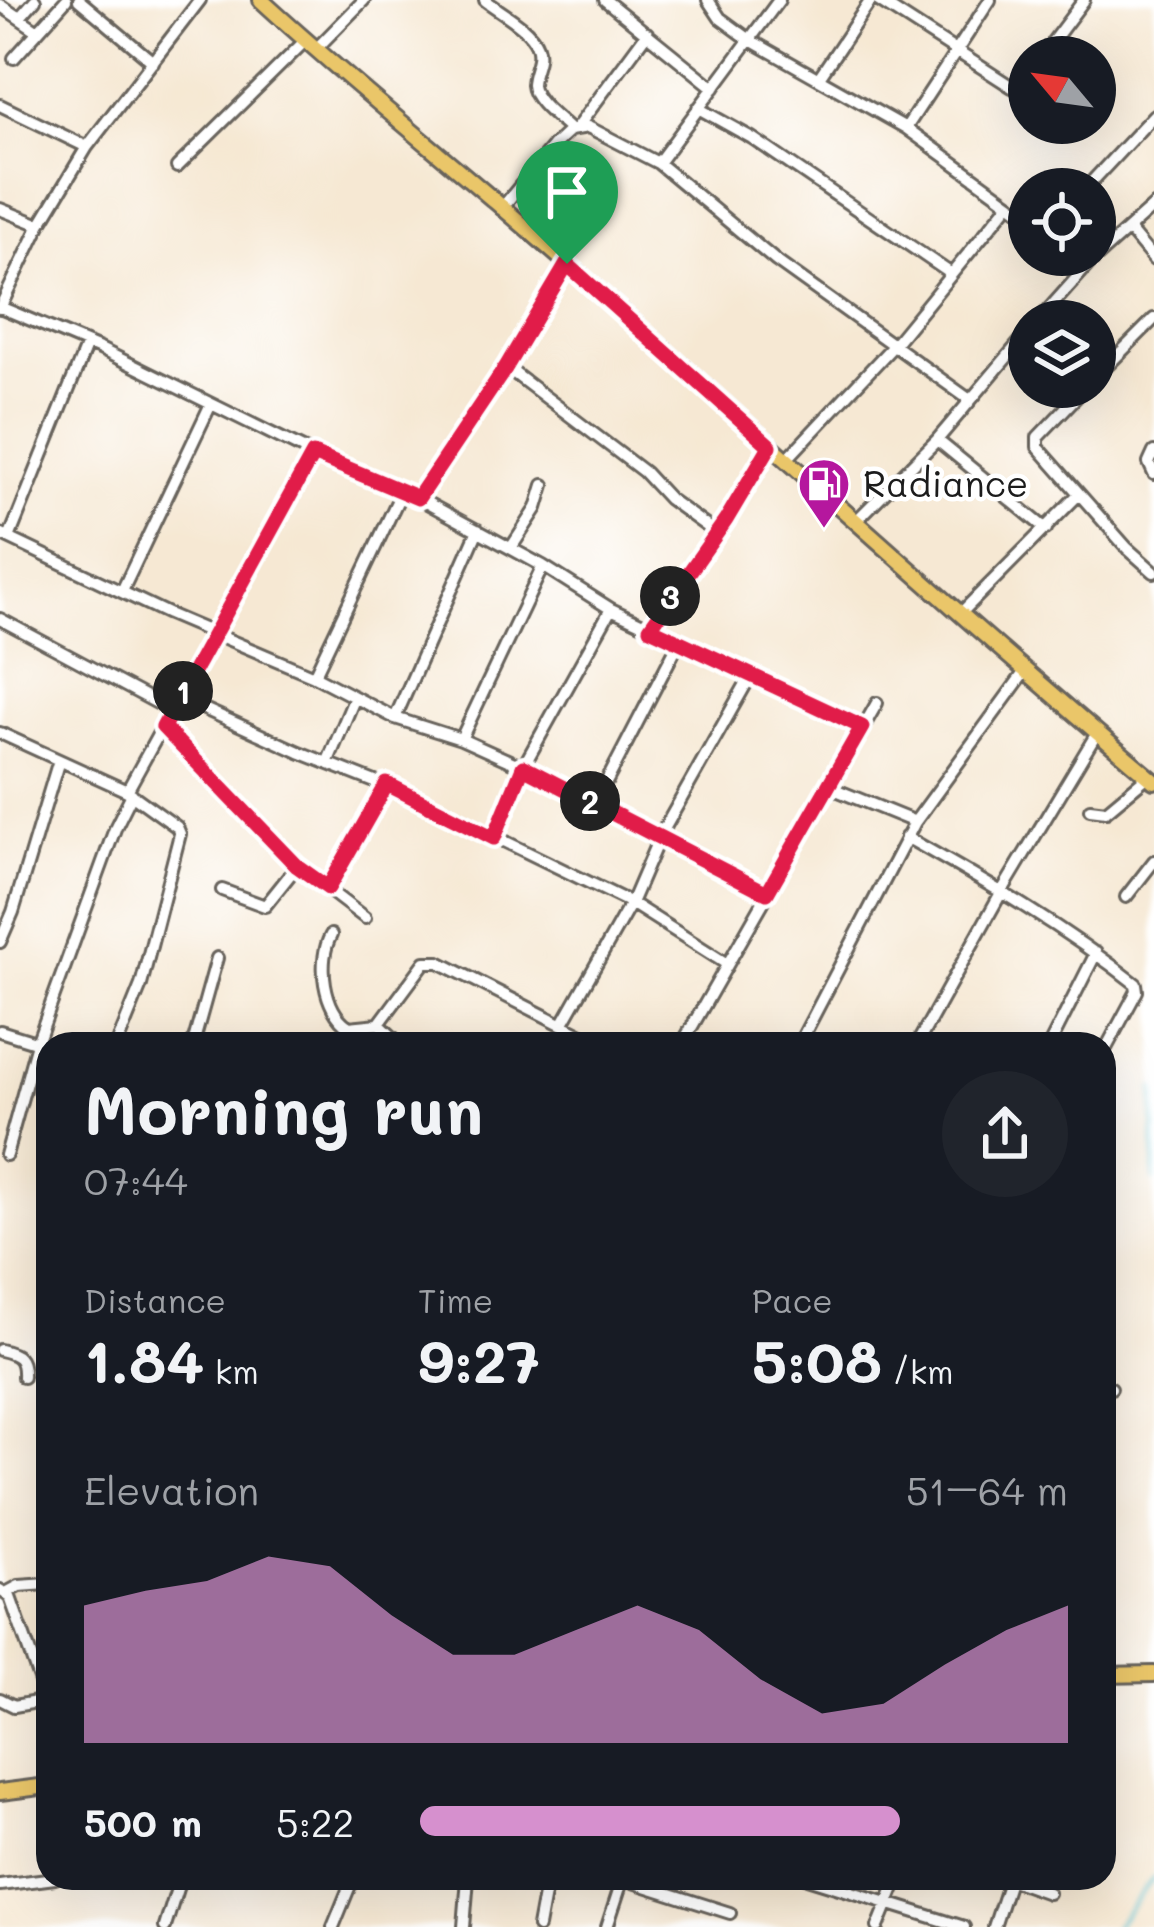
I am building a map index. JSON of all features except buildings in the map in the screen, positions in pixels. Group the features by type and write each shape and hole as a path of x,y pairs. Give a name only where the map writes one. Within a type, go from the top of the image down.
{"main road":[{"path":"261,0 1151,779"},
{"path":"1116,1675 1154,1675"},
{"path":"0,1792 36,1788"}],"street":[{"path":"21,16 35,0"},
{"path":"14,58 66,0"},
{"path":"79,0 153,62"},
{"path":"200,0 88,147 40,225 0,307 313,454 418,498 611,609 862,727"},
{"path":"177,167 364,0"},
{"path":"484,0 531,36 538,47 532,83 535,95 573,129 588,127 658,164 776,261 970,400"},
{"path":"605,0 714,88"},
{"path":"708,0 720,18 750,40 906,128 1008,203"},
{"path":"658,164 779,0"},
{"path":"820,76 874,0 1008,85"},
{"path":"906,128 990,0"},
{"path":"1057,36 1084,0"},
{"path":"0,4 38,31"},
{"path":"501,209 573,129 647,33"},
{"path":"0,105 88,147"},
{"path":"698,109 752,138 950,273"},
{"path":"1105,168 1154,116"},
{"path":"786,460 892,347 1008,205"},
{"path":"1116,242 1154,206"},
{"path":"0,209 40,225"},
{"path":"1130,231 1154,260"},
{"path":"418,498 506,367 567,264"},
{"path":"1057,300 1078,276"},
{"path":"1116,357 1154,319"},
{"path":"87,344 5,536 314,676 395,718 523,767 767,893"},
{"path":"856,522 937,440 1008,356"},
{"path":"506,367 716,533"},
{"path":"123,589 210,406"},
{"path":"1067,408 1036,442 1078,495 1154,572"},
{"path":"937,440 1046,529"},
{"path":"650,628 770,446"},
{"path":"1154,452 1149,463 1154,474"},
{"path":"47,1032 130,793 313,454"},
{"path":"512,548 537,508 544,485"},
{"path":"314,676 402,491"},
{"path":"961,614 1078,495"},
{"path":"395,718 478,530"},
{"path":"461,740 543,566"},
{"path":"494,838 523,767 611,609"},
{"path":"0,619 172,711"},
{"path":"595,804 679,642"},
{"path":"805,1032 915,822 1026,670"},
{"path":"568,1032 659,838 751,675"},
{"path":"328,761 355,697"},
{"path":"180,698 387,784 631,903 727,964"},
{"path":"689,1032 877,703"},
{"path":"163,727 297,866 365,918"},
{"path":"0,733 130,793 180,834 141,985 122,1032"},
{"path":"924,1032 1001,891 1097,733"},
{"path":"0,942 59,760"},
{"path":"1090,809 1100,814 1151,779"},
{"path":"328,888 387,784"},
{"path":"829,787 915,822"},
{"path":"906,837 1001,891 1096,952 1136,984 1137,991 1115,1032"},
{"path":"1126,897 1154,861"},
{"path":"222,890 265,907 297,866"},
{"path":"331,935 322,960 324,979 341,1023 363,1028 380,1024 418,969 425,962 439,962 579,1032"},
{"path":"1057,1032 1096,952"},
{"path":"196,1032 217,958"},
{"path":"380,1024 388,1032"},
{"path":"0,1030 36,1043"},
{"path":"6,1155 36,1066"},
{"path":"0,1350 19,1356 23,1377"},
{"path":"36,1585 3,1591 36,1672"},
{"path":"0,1699 14,1706 36,1703"},
{"path":"0,1885 36,1880"},
{"path":"165,1927 176,1890"},
{"path":"333,1927 348,1890"},
{"path":"464,1927 467,1890"},
{"path":"538,1927 545,1890"},
{"path":"608,1927 620,1890"},
{"path":"658,1890 730,1913"},
{"path":"851,1890 964,1927"},
{"path":"878,1927 893,1890"},
{"path":"994,1927 1005,1890"},
{"path":"1040,1890 1048,1893"}],"waterway":[{"path":"1154,1088 1154,1180"},
{"path":"1115,1927 1154,1877"}],"place":[{"name":"Radiance","path":"824,530"}],"route":[{"path":"567,264 770,446 726,520 650,628 862,727 767,893 523,767 494,838 387,784 328,888 297,866 163,727 313,454 418,498 506,367 567,264"}]}
